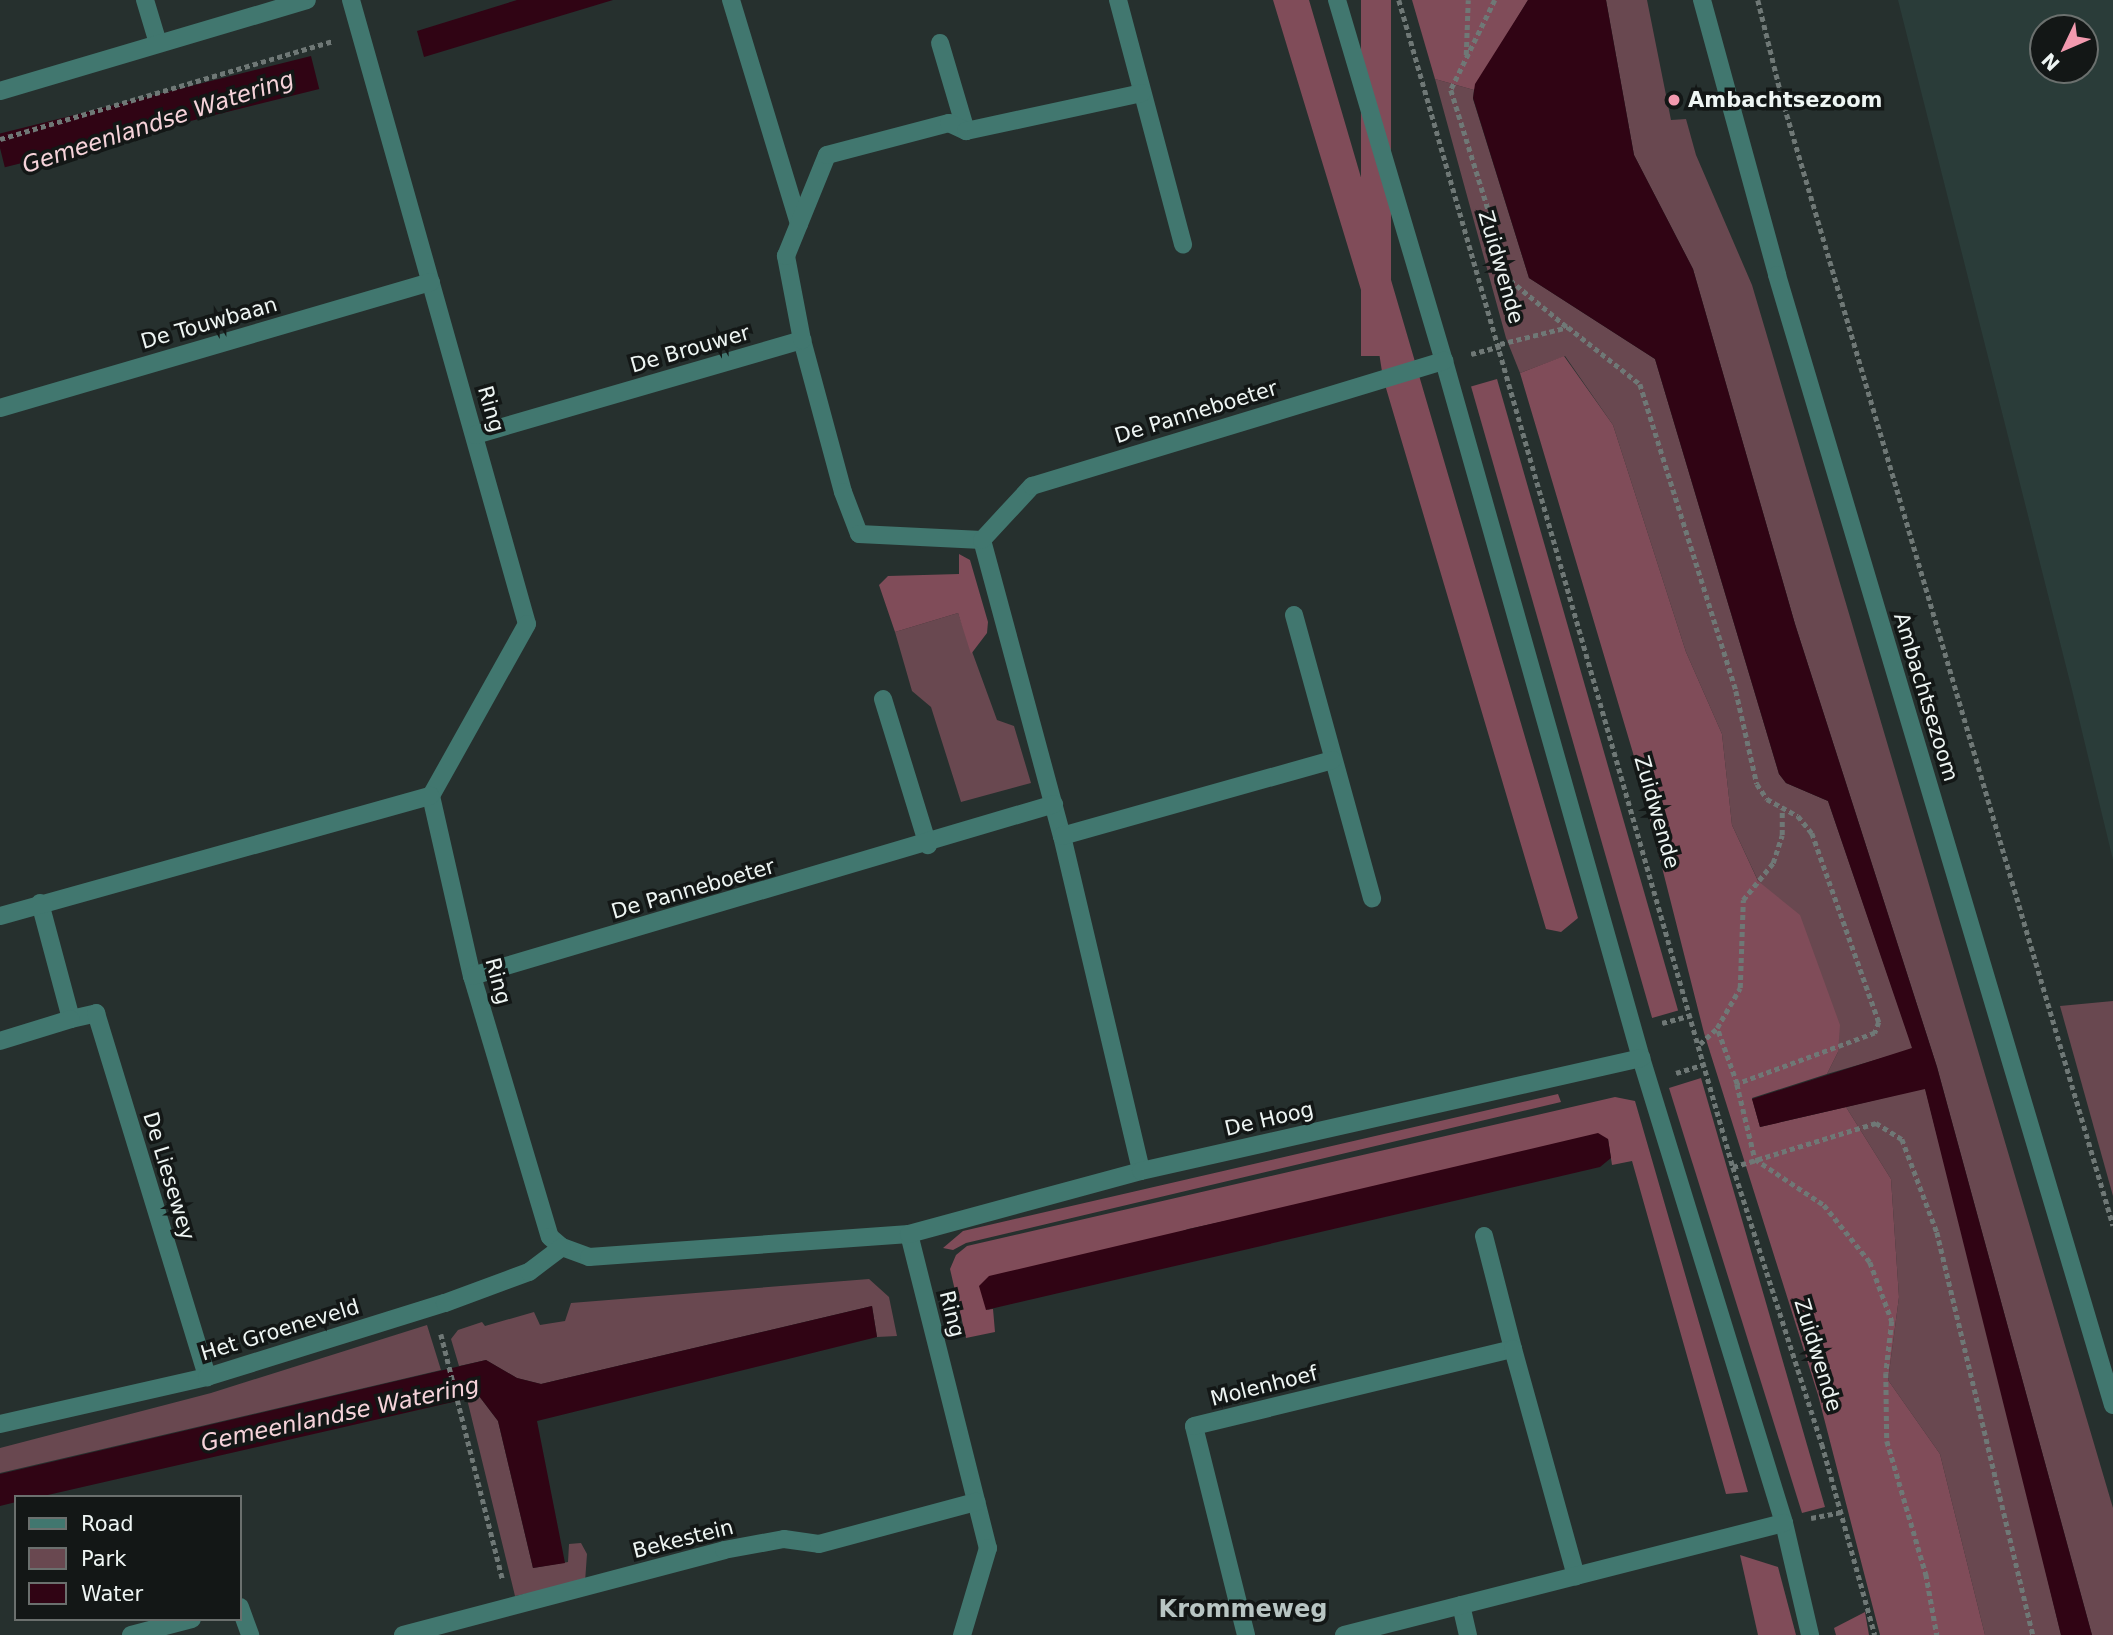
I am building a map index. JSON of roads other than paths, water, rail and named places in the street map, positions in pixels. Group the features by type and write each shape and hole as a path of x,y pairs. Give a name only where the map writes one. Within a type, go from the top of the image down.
{"street":[{"path":"145,0 158,43"},
{"path":"0,91 307,0"},
{"name":"Ring","path":"351,0 527,624 431,796 472,976 550,1237 562,1247"},
{"path":"731,0 799,224"},
{"path":"1118,0 1183,244"},
{"path":"1337,0 1444,361 1642,1058 1784,1523 1810,1635"},
{"name":"Ambachtsezoom","path":"1702,0 1781,288 2113,1405"},
{"path":"940,43 966,131"},
{"path":"1141,1171 1054,804 982,540 859,534 843,492 802,340 786,256 827,155 949,123 966,131 1142,93"},
{"name":"De Touwbaan","path":"0,408 431,282"},
{"name":"De Brouwer","path":"475,435 802,340"},
{"name":"De Panneboeter","path":"982,540 1032,486 1444,361"},
{"path":"1294,615 1372,898"},
{"path":"883,699 928,845"},
{"path":"1062,836 1333,760"},
{"path":"0,916 431,796"},
{"name":"De Panneboeter","path":"472,976 928,845 1054,804"},
{"path":"40,903 71,1019"},
{"name":"De Liesewey","path":"0,1041 96,1013 207,1377"},
{"name":"De Hoog","path":"909,1234 1141,1171 1642,1058"},
{"path":"562,1247 589,1257 909,1234"},
{"name":"Ring","path":"909,1234 988,1548 962,1635"},
{"path":"1484,1236 1576,1576"},
{"name":"Het Groeneveld","path":"0,1424 207,1377 445,1303 529,1272 562,1247"},
{"name":"Molenhoef","path":"1246,1635 1194,1426 1513,1349"},
{"name":"Bekestein","path":"403,1635 635,1574 784,1539 819,1544 976,1502"},
{"path":"1345,1635 1784,1523"},
{"path":"1461,1605 1468,1635"},
{"path":"242,1613 250,1635"},
{"path":"131,1635 184,1621"}],"water":[{"path":"517,0 613,0 424,57 417,31"},
{"path":"1528,0 1606,0 1634,155 1693,269 1795,624 1937,1067 2092,1635 2061,1635 1925,1089 1760,1127 1752,1099 1912,1048 1828,801 1786,783 1779,774 1655,359 1529,278 1473,98 1475,84"},
{"name":"Gemeenlandse Watering","path":"311,56 319,89 5,167 0,134"},
{"path":"1598,1133 1608,1139 1611,1158 1600,1167 986,1310 979,1286 989,1276"},
{"name":"Gemeenlandse Watering","path":"872,1306 877,1337 537,1421 565,1563 533,1568 498,1421 479,1396 48,1495 14,1495 14,1502 0,1506 0,1474 486,1360 517,1378 541,1384"}],"place":[{"name":"Ambachtsezoom","path":"1674,100"}],"district":[{"name":"Krommeweg","path":"1243,1610"}]}
